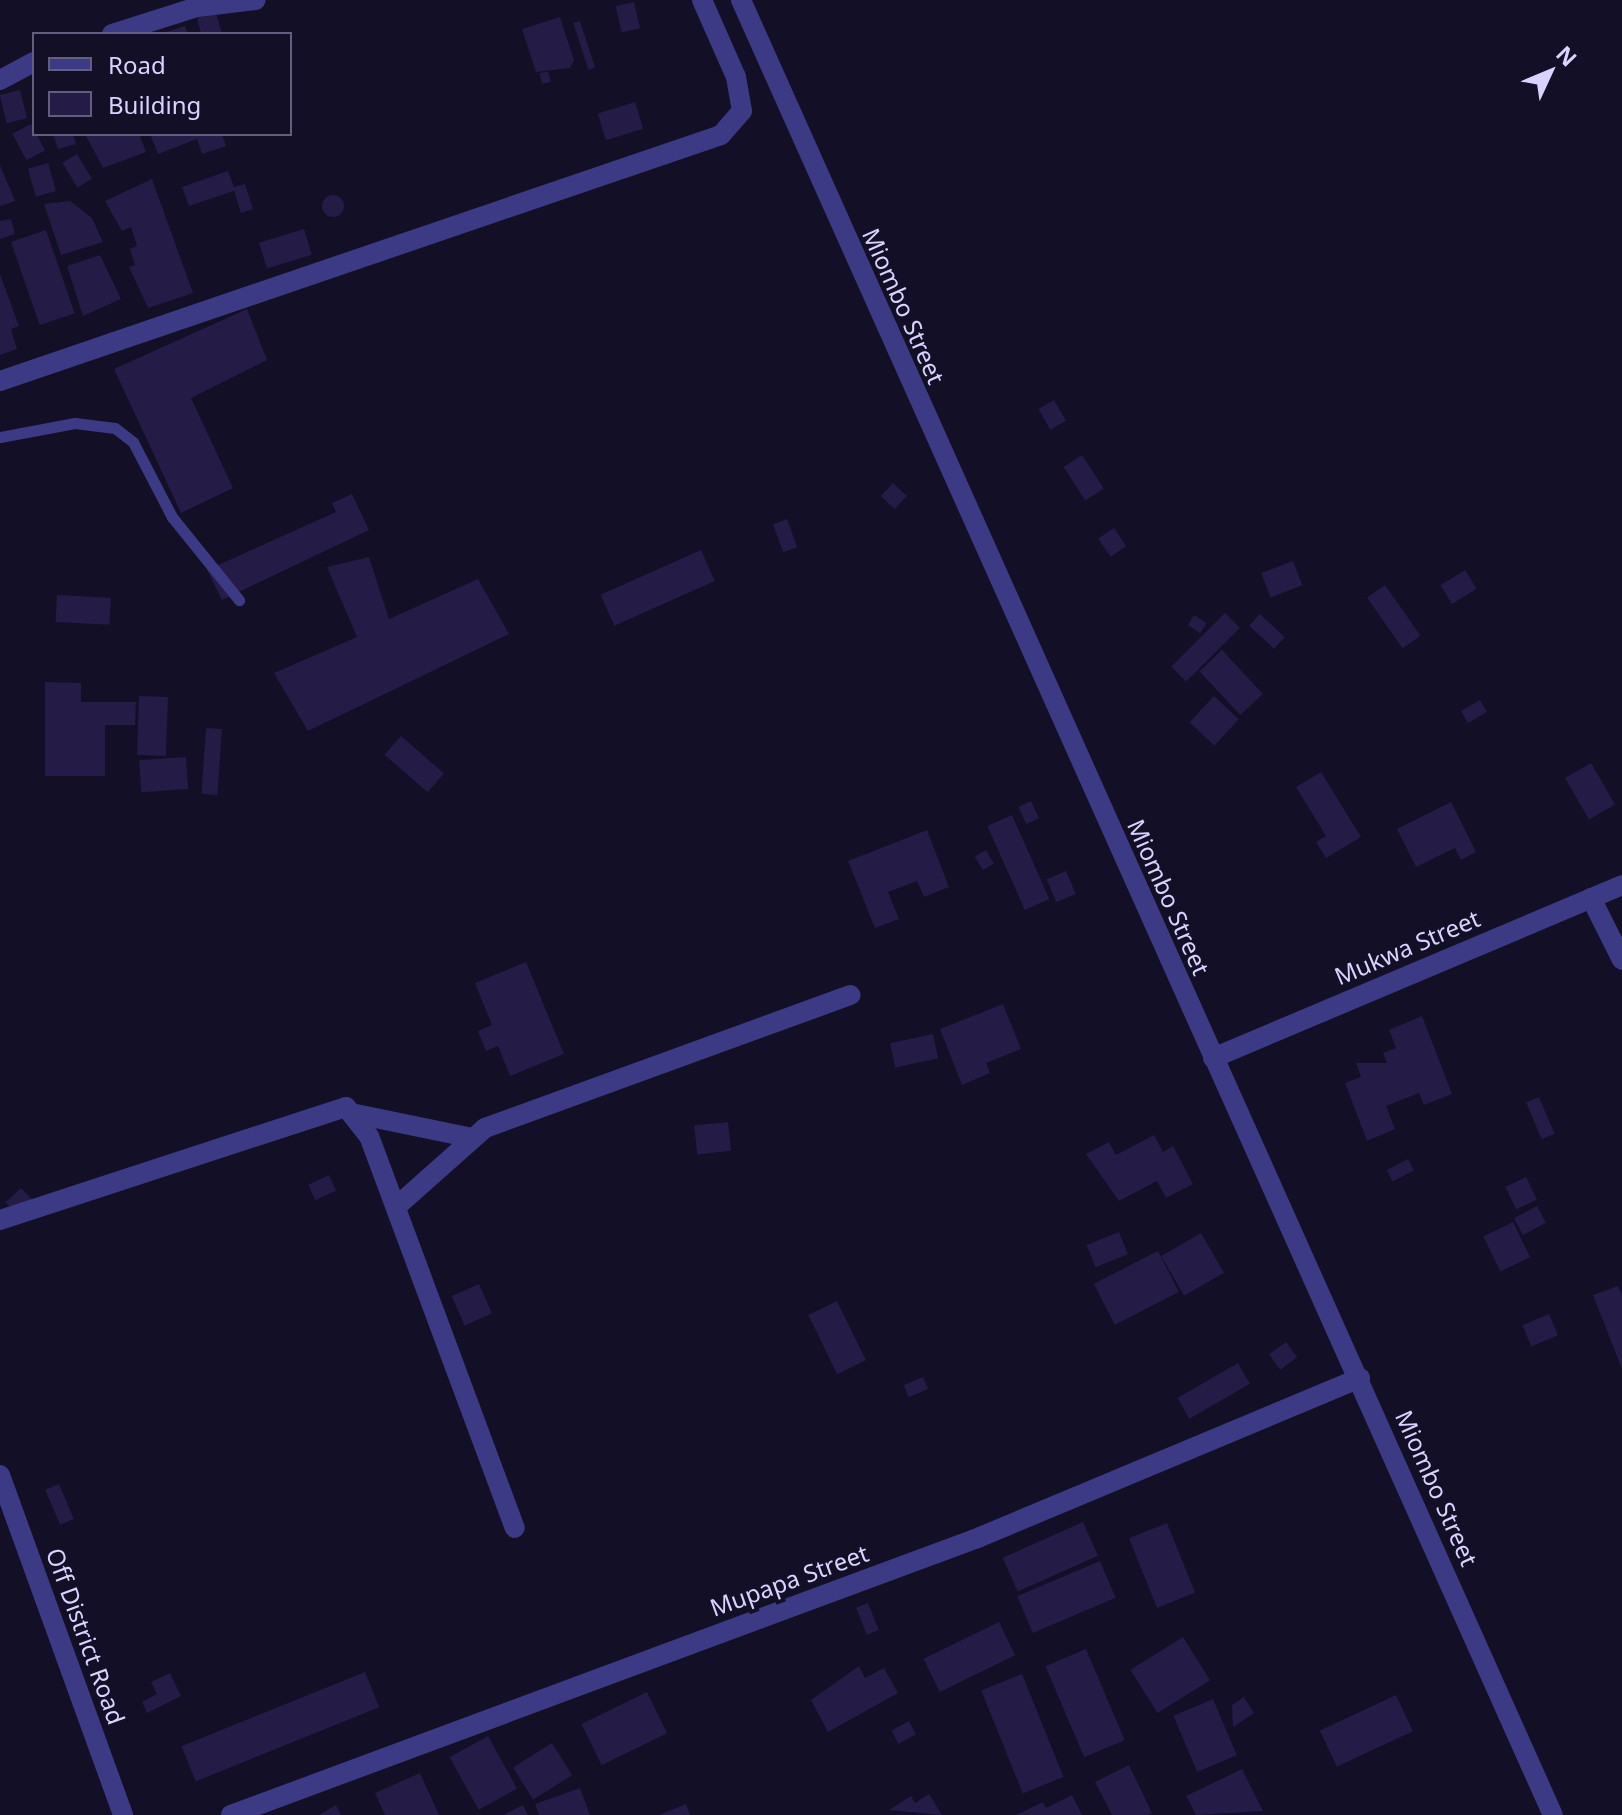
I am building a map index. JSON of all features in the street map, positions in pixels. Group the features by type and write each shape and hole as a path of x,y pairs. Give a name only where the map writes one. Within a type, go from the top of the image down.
{"street":[{"path":"118,32 197,7 256,0"},
{"path":"0,381 721,135 742,111 736,77 702,0"},
{"name":"Miombo Street","path":"741,0 1553,1815"},
{"path":"0,80 32,63"},
{"name":"Mukwa Street","path":"1213,1058 1622,885"},
{"path":"1591,898 1622,960"},
{"path":"396,1207 468,1137 851,995"},
{"path":"0,1220 333,1108 468,1137"},
{"path":"356,1114 396,1207 515,1528"},
{"name":"Mupapa Street","path":"231,1815 980,1537 1360,1378"},
{"name":"Off District Road","path":"0,1475 123,1815"}],"lane":[{"path":"0,437 75,423 115,428 133,442 172,517 239,600"}],"building":[{"path":"634,2 640,28 622,33 615,6"},
{"path":"216,12 221,32 200,32 197,18"},
{"path":"560,17 574,60 570,68 536,72 522,29"},
{"path":"580,21 595,68 588,70 573,23"},
{"path":"185,26 187,32 166,32"},
{"path":"548,71 551,82 542,84 539,73"},
{"path":"20,90 27,118 7,123 0,95"},
{"path":"635,102 643,129 606,140 598,113"},
{"path":"31,124 32,136 37,136 45,150 27,160 12,134"},
{"path":"54,136 74,136 76,144 58,149"},
{"path":"86,136 140,136 146,152 103,168"},
{"path":"151,136 223,136 226,146 202,154 197,139 158,154"},
{"path":"77,154 92,179 77,188 62,163"},
{"path":"48,163 56,191 36,197 28,169"},
{"path":"0,165 15,201 0,206"},
{"path":"228,171 234,187 245,184 253,209 241,213 234,191 189,206 182,187"},
{"path":"152,179 193,293 148,308 129,267 135,265 130,249 137,246 131,227 122,231 105,201"},
{"path":"333,195 341,198 344,206 341,214 333,217 325,214 322,206 325,198"},
{"path":"70,201 92,218 103,242 61,255 44,204"},
{"path":"11,219 15,234 0,239 0,221"},
{"path":"304,229 312,255 267,269 259,243"},
{"path":"46,230 75,313 40,325 11,242"},
{"path":"100,255 121,299 83,316 67,266"},
{"path":"0,274 19,326 11,329 17,349 0,355"},
{"path":"247,309 267,360 191,398 233,488 181,513 114,369"},
{"path":"1054,400 1066,421 1050,430 1038,409"},
{"path":"1082,455 1104,489 1085,501 1064,467"},
{"path":"893,483 907,496 895,509 881,496"},
{"path":"352,494 369,530 222,600 207,570 336,512 332,503"},
{"path":"787,519 797,547 783,552 773,524"},
{"path":"1114,528 1126,546 1111,557 1098,539"},
{"path":"701,550 715,581 614,626 601,595"},
{"path":"369,557 389,619 478,579 509,634 308,731 274,673 357,637 327,567"},
{"path":"1293,561 1302,585 1271,597 1261,573"},
{"path":"1465,570 1477,589 1452,604 1440,585"},
{"path":"1385,585 1421,636 1403,648 1367,598"},
{"path":"57,595 111,598 110,625 56,622"},
{"path":"1225,613 1240,628 1186,682 1171,667"},
{"path":"1260,614 1285,637 1274,649 1249,626"},
{"path":"1194,615 1207,623 1200,633 1188,625"},
{"path":"1222,650 1263,694 1240,715 1199,671"},
{"path":"45,682 81,683 81,702 136,702 135,725 105,725 105,776 45,776"},
{"path":"139,696 168,697 166,756 137,755"},
{"path":"1214,696 1239,719 1214,746 1189,722"},
{"path":"1480,700 1487,712 1468,723 1461,711"},
{"path":"206,728 222,729 217,795 201,794"},
{"path":"401,736 444,773 428,792 385,755"},
{"path":"186,757 188,789 141,792 139,760"},
{"path":"1591,763 1615,805 1589,820 1565,778"},
{"path":"1321,772 1361,837 1326,858 1316,842 1326,836 1296,787"},
{"path":"1031,801 1039,818 1026,824 1018,807"},
{"path":"1451,802 1476,852 1461,860 1455,848 1416,867 1397,829"},
{"path":"1012,815 1049,899 1025,910 987,826"},
{"path":"927,830 949,887 924,897 917,881 888,892 899,919 875,928 848,861"},
{"path":"986,850 994,864 983,870 975,857"},
{"path":"1066,871 1076,894 1056,902 1047,879"},
{"path":"526,962 564,1054 510,1076 498,1046 486,1051 478,1031 492,1025 475,983"},
{"path":"1003,1004 1021,1049 986,1063 990,1073 962,1085 940,1029"},
{"path":"1422,1016 1452,1094 1424,1105 1419,1093 1386,1106 1395,1129 1367,1141 1345,1083 1361,1077 1356,1063 1387,1063 1383,1053 1396,1048 1389,1030"},
{"path":"933,1034 938,1058 895,1068 890,1043"},
{"path":"1539,1097 1555,1134 1542,1139 1526,1102"},
{"path":"728,1122 731,1151 697,1154 694,1126"},
{"path":"1154,1135 1163,1152 1173,1146 1193,1184 1166,1198 1157,1181 1119,1201 1086,1154 1109,1142 1116,1155"},
{"path":"1408,1159 1414,1171 1393,1181 1387,1170"},
{"path":"329,1175 336,1190 315,1200 308,1185"},
{"path":"1526,1177 1537,1199 1516,1210 1505,1187"},
{"path":"21,1188 38,1206 23,1221 6,1202"},
{"path":"1537,1206 1546,1223 1523,1235 1514,1218"},
{"path":"1513,1222 1530,1257 1500,1272 1483,1236"},
{"path":"1119,1232 1128,1254 1096,1267 1087,1245"},
{"path":"1201,1233 1224,1273 1184,1296 1161,1256"},
{"path":"1158,1251 1179,1292 1115,1325 1094,1284"},
{"path":"479,1284 492,1313 465,1325 452,1296"},
{"path":"1618,1286 1622,1295 1622,1369 1593,1295"},
{"path":"837,1301 866,1360 837,1374 808,1315"},
{"path":"1549,1314 1558,1335 1531,1347 1522,1325"},
{"path":"1286,1342 1297,1357 1280,1370 1269,1354"},
{"path":"1238,1363 1250,1384 1189,1419 1177,1398"},
{"path":"923,1377 928,1389 909,1397 904,1385"},
{"path":"59,1484 74,1519 60,1525 45,1490"},
{"path":"1083,1522 1098,1556 1018,1592 1003,1558"},
{"path":"1167,1523 1195,1593 1157,1608 1129,1538"},
{"path":"1100,1561 1116,1598 1033,1633 1017,1596"},
{"path":"868,1603 879,1630 867,1635 856,1608"},
{"path":"999,1622 1015,1655 940,1692 924,1659"},
{"path":"1183,1637 1210,1680 1157,1713 1130,1670"},
{"path":"1086,1649 1125,1740 1084,1757 1045,1666"},
{"path":"859,1666 865,1678 884,1668 898,1693 828,1732 811,1700"},
{"path":"365,1672 379,1707 196,1781 181,1746"},
{"path":"170,1673 181,1696 147,1713 142,1702 157,1694 151,1682"},
{"path":"1022,1674 1064,1777 1023,1793 981,1690"},
{"path":"647,1692 667,1733 602,1765 581,1724"},
{"path":"1396,1695 1413,1731 1337,1767 1320,1730"},
{"path":"1244,1697 1254,1713 1233,1727 1232,1705"},
{"path":"1213,1699 1237,1755 1197,1772 1173,1716"},
{"path":"909,1721 916,1734 898,1744 891,1730"},
{"path":"488,1736 517,1788 479,1810 450,1757"},
{"path":"552,1743 572,1775 533,1800 513,1767"},
{"path":"1129,1765 1152,1813 1148,1815 1112,1815 1095,1782"},
{"path":"1242,1769 1263,1811 1196,1815 1186,1796"},
{"path":"420,1773 439,1815 385,1815 375,1793"},
{"path":"580,1788 590,1815 539,1815 535,1804"},
{"path":"929,1794 942,1815 889,1810 911,1796 915,1803"},
{"path":"1072,1795 1082,1815 1016,1815 1043,1802 1046,1808"},
{"path":"686,1804 690,1815 659,1815"},
{"path":"336,1805 341,1815 319,1815"},
{"path":"523,1805 528,1815 503,1815"}]}
